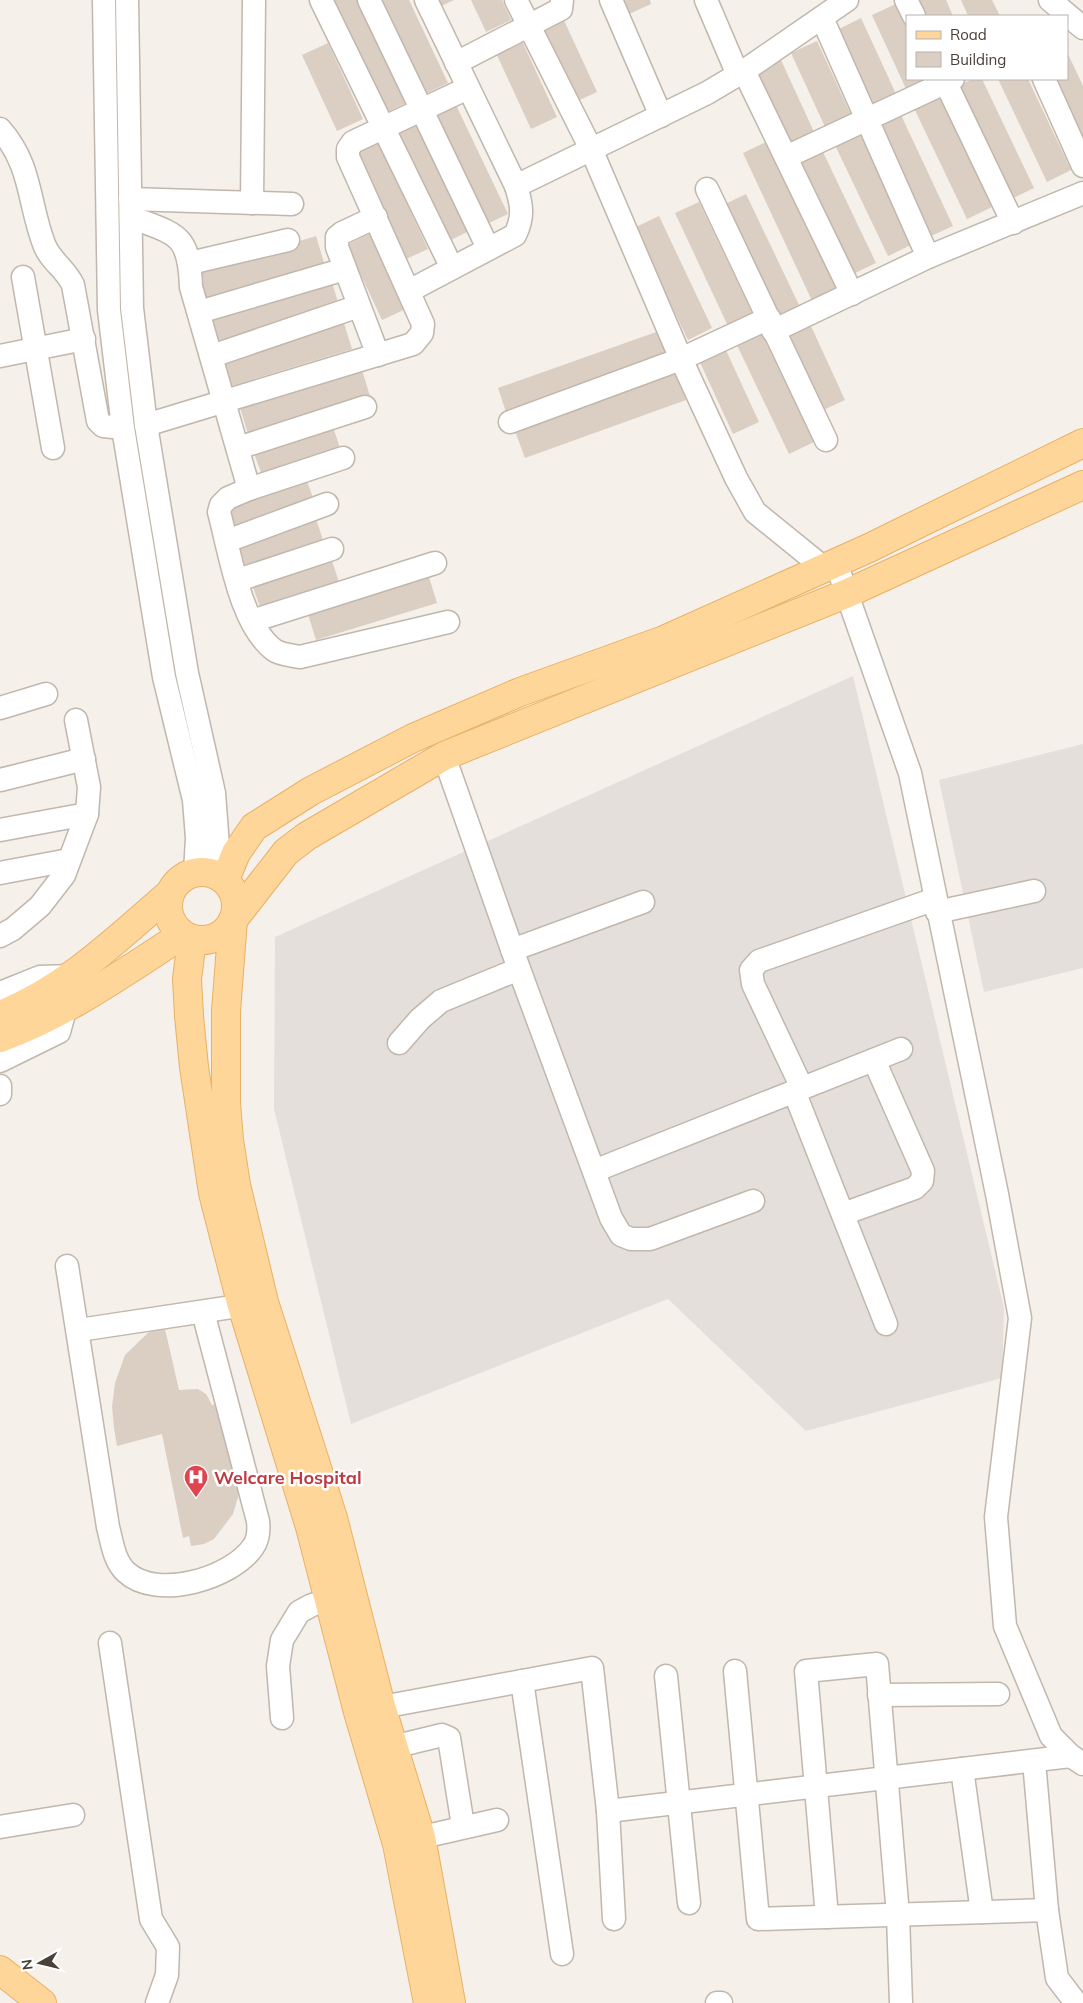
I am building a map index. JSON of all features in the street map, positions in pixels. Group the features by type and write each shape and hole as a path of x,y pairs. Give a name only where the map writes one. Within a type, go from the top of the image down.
{"main road":[{"path":"0,1038 169,894 175,884 184,876 212,876 236,853 254,827 337,778 413,738 511,696 664,640 830,565 1083,443"},
{"path":"0,1015 27,1016 65,1010 187,937 212,939 228,928 267,874 293,847 307,836 444,756 848,592 1083,485"},
{"path":"212,876 235,899 226,1010 228,1131 253,1304"},
{"path":"169,894 167,909 172,924 187,937"},
{"path":"187,937 186,979 194,1067 214,1193 253,1304 333,1518 341,1597 369,1709 409,1840 452,2003"},
{"path":"369,1709 394,1747 409,1840 428,2003"},
{"path":"0,1970 42,2003"}],"street":[{"path":"104,0 109,310 123,428 164,676 194,800 197,838 212,876"},
{"path":"127,0 132,308 146,425 187,673 214,794 218,846 212,876"},
{"path":"252,203 254,0"},
{"path":"321,0 452,268"},
{"path":"369,0 488,248"},
{"path":"409,291 515,235 521,222 522,207 516,186 426,0"},
{"path":"516,0 591,149 681,359 736,478 755,512 830,565 848,592 910,773 997,1194 1020,1318 996,1517 1005,1626 1051,1736 1077,1760"},
{"path":"456,63 561,9 562,0"},
{"path":"611,0 660,116"},
{"path":"706,0 741,73 786,157 852,294"},
{"path":"516,186 708,93 741,73 847,0"},
{"path":"906,0 914,15"},
{"path":"1050,0 1064,15"},
{"path":"822,18 928,257"},
{"path":"786,157 948,80 1013,223"},
{"path":"1044,80 1083,166"},
{"path":"146,425 413,344 422,332 423,324 348,157 348,149 353,142 421,108 468,88"},
{"path":"0,129 12,143 23,165 44,245 52,259 70,277 74,285 98,421 103,426 123,428"},
{"path":"707,189 826,440"},
{"path":"510,422 852,294 928,257 1083,193"},
{"path":"131,208 252,203 292,204"},
{"path":"131,208 175,234 185,245 190,263 191,287 225,401 248,489"},
{"path":"376,218 342,233 337,237 337,247 378,354"},
{"path":"190,263 288,240"},
{"path":"199,312 345,269"},
{"path":"23,277 53,448"},
{"path":"212,356 360,306"},
{"path":"0,356 84,339"},
{"path":"238,448 365,407"},
{"path":"342,458 248,489 228,498 221,505 219,512 238,580 252,622 260,636 276,652 300,657 448,622"},
{"path":"227,541 327,504"},
{"path":"238,580 332,549"},
{"path":"252,622 435,563"},
{"path":"0,708 46,694"},
{"path":"0,936 13,930 40,906 64,874 87,814 89,787 76,720"},
{"path":"444,756 516,960 611,1218 621,1234 631,1239 650,1240 753,1201"},
{"path":"0,780 84,760"},
{"path":"0,830 87,814"},
{"path":"0,873 69,860"},
{"path":"886,1324 842,1214 798,1090 753,984 751,970 759,960 936,906 1034,891"},
{"path":"400,1043 420,1019 441,1001 516,960 643,902"},
{"path":"0,993 40,977 72,976"},
{"path":"0,1061 59,1032 65,1010"},
{"path":"594,1171 901,1049"},
{"path":"842,1214 915,1188 922,1181 923,1172 874,1060"},
{"path":"0,1086 0,1094"},
{"path":"68,1266 108,1527 115,1555 126,1572 137,1579 151,1584 182,1584 219,1575 243,1559 255,1545 259,1533 258,1521 203,1312"},
{"path":"78,1330 253,1304"},
{"path":"282,1718 278,1666 282,1640 299,1612 312,1604 341,1597"},
{"path":"110,1643 151,1919 168,1947 167,1975 157,2003"},
{"path":"826,1917 806,1671 877,1664 898,1915 901,2003"},
{"path":"369,1709 592,1668 608,1810 614,1919"},
{"path":"735,1672 758,1919 1047,1910"},
{"path":"666,1676 689,1903"},
{"path":"522,1681 562,1954"},
{"path":"879,1695 998,1694"},
{"path":"394,1747 442,1735 449,1738 463,1826"},
{"path":"608,1810 1034,1761 1077,1760"},
{"path":"1034,1761 1047,1910 1057,1978 1076,2003"},
{"path":"962,1769 982,1912"},
{"path":"0,1826 73,1815"},
{"path":"409,1840 463,1826 496,1820"}],"shaded area":[{"path":"853,676 1004,1308 1002,1378 806,1431 668,1299 351,1424 274,1109 275,937"},
{"path":"1083,744 1083,968 984,992 939,780"}],"building":[{"path":"329,0 360,0 408,102 383,114"},
{"path":"378,0 409,0 448,83 423,95"},
{"path":"429,0 454,0 433,10"},
{"path":"471,0 502,0 511,20 486,32"},
{"path":"619,0 650,0 651,4 627,15"},
{"path":"914,0 946,0 953,15 922,15"},
{"path":"961,0 992,0 1000,15 968,15"},
{"path":"898,3 906,19 906,80 931,80 907,91 872,15"},
{"path":"562,16 597,92 571,104 536,29"},
{"path":"861,18 896,94 870,106 835,31"},
{"path":"522,41 557,117 531,129 496,53"},
{"path":"817,41 852,117 826,129 791,53"},
{"path":"328,43 363,119 337,131 302,55"},
{"path":"1068,54 1083,86 1083,150 1049,80 1068,80"},
{"path":"780,58 815,134 789,146 754,70"},
{"path":"971,80 982,80 1034,188 1009,200 955,87"},
{"path":"998,80 1028,80 1071,170 1047,182"},
{"path":"938,94 992,207 967,219 913,106"},
{"path":"454,101 508,214 483,226 430,113"},
{"path":"900,113 953,226 929,237 876,124"},
{"path":"416,118 469,231 445,243 391,130"},
{"path":"859,131 913,244 888,256 834,143"},
{"path":"375,136 428,249 404,260 350,148"},
{"path":"768,141 839,293 814,305 743,153"},
{"path":"822,150 876,263 851,275 798,162"},
{"path":"746,194 800,307 775,319 721,206"},
{"path":"699,202 753,315 728,326 675,213"},
{"path":"659,216 712,328 688,340 634,228"},
{"path":"373,232 408,308 382,320 347,245"},
{"path":"316,236 325,266 204,303 195,273"},
{"path":"331,279 340,309 218,346 209,317"},
{"path":"343,320 352,349 231,386 222,357"},
{"path":"810,324 845,400 819,412 784,337"},
{"path":"760,330 814,442 789,454 735,341"},
{"path":"659,331 668,358 507,415 498,388"},
{"path":"724,346 759,422 733,434 698,358"},
{"path":"361,367 370,396 248,434 239,404"},
{"path":"676,373 686,400 525,458 515,431"},
{"path":"331,421 340,448 262,475 252,448"},
{"path":"305,476 315,503 236,530 227,503"},
{"path":"315,516 324,543 246,571 236,543"},
{"path":"331,558 340,585 262,612 252,585"},
{"path":"428,574 437,603 316,640 307,611"},
{"path":"165,1329 179,1390 198,1389 206,1394 212,1405 221,1404 238,1482 238,1497 233,1514 214,1539 204,1544 191,1546 189,1536 183,1538 162,1434 117,1446 114,1428 112,1407 115,1383 125,1355 149,1332"}],"place":[{"name":"Welcare Hospital","path":"196,1498"}]}
